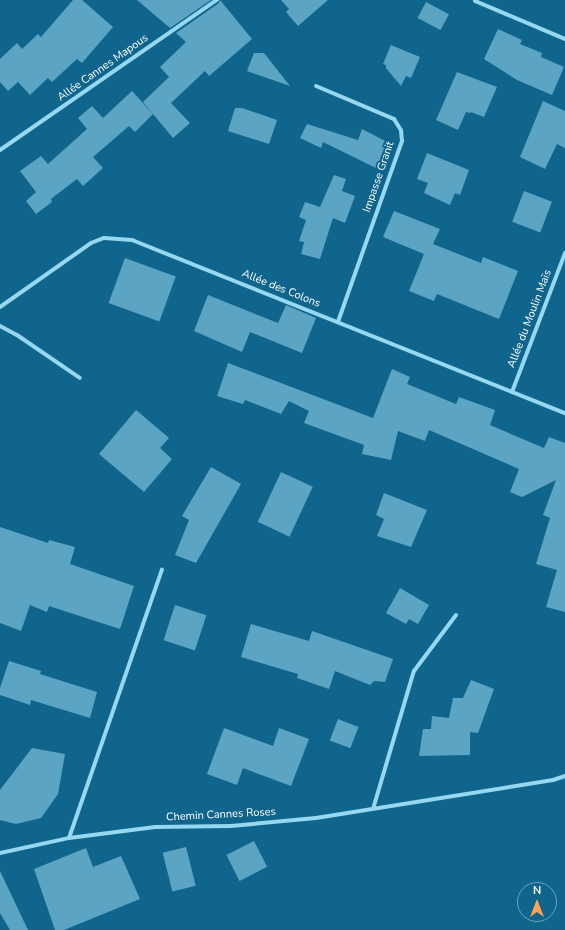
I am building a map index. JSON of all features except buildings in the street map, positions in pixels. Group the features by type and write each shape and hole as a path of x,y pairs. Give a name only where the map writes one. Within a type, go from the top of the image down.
{"street":[{"name":"Allée Cannes Mapous","path":"0,150 217,0"},
{"path":"475,1 565,39"},
{"name":"Impasse Granit","path":"316,86 394,119 401,130 402,141 338,322"},
{"name":"Allée des Colons","path":"0,307 91,243 104,238 132,240 565,413"},
{"name":"Allée du Moulin Maïs","path":"512,392 565,253"},
{"path":"0,326 17,335 80,378"},
{"path":"69,838 162,570"},
{"path":"373,809 414,671 456,615"},
{"name":"Chemin Cannes Roses","path":"0,853 69,838 155,827 275,823 553,780 565,776"}]}
